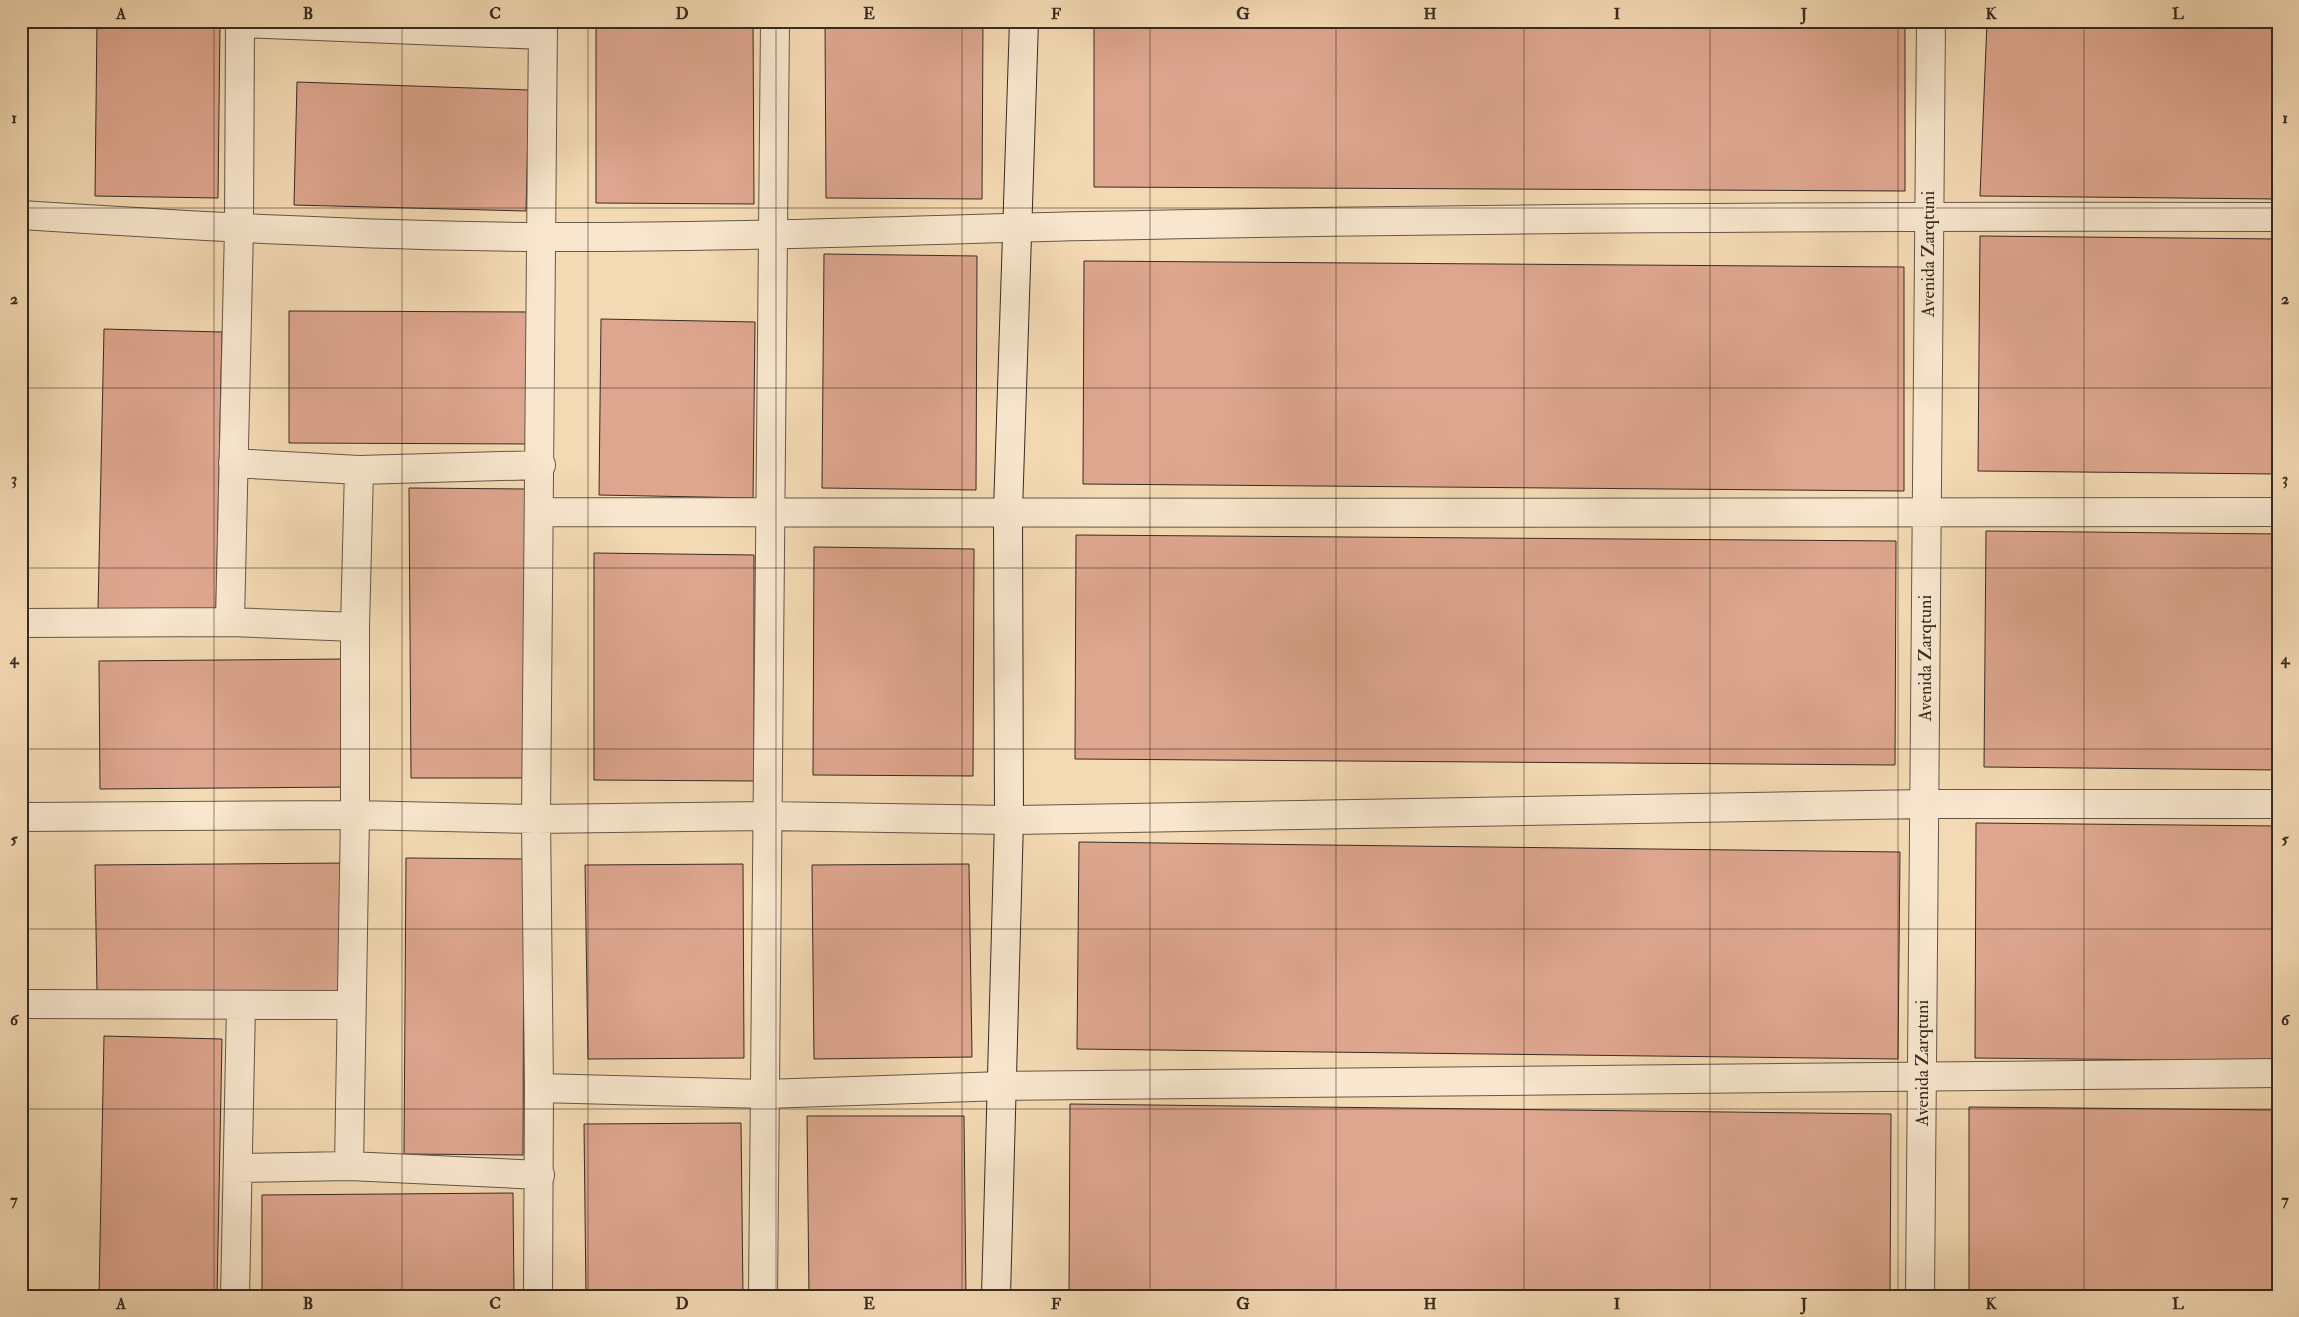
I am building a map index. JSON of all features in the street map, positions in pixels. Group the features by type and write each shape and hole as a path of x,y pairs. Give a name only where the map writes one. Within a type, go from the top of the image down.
{"street":[{"path":"763,1296 775,21"},
{"path":"996,1296 1009,820 1008,511 1024,21"},
{"name":"Avenida Zarqtuni","path":"1920,1296 1930,21"},
{"path":"230,622 239,228 240,22 543,28 536,819 540,1175 538,1296"},
{"path":"21,215 239,228 541,237 773,235 1080,226 1929,216 2278,217"},
{"path":"233,463 359,470 540,465"},
{"path":"349,1166 355,815 355,627 359,470"},
{"path":"539,512 1008,511 1926,515 2278,512"},
{"path":"21,624 230,622 355,627"},
{"path":"21,818 355,815 536,819 767,816 1009,820 1924,804 2278,804"},
{"path":"21,1004 351,1005"},
{"path":"236,1296 240,1006"},
{"path":"539,1088 764,1094 1003,1086 2278,1074"},
{"path":"238,1168 349,1166 540,1175"}],"building":[{"path":"97,21 220,21 218,198 95,196"},
{"path":"596,21 753,21 754,204 596,203"},
{"path":"825,21 983,21 982,199 826,198"},
{"path":"1094,21 1905,21 1905,191 1094,187"},
{"path":"1987,21 2278,21 2278,199 1980,196"},
{"path":"297,82 529,90 526,211 294,205"},
{"path":"1980,236 2278,239 2278,474 1978,471"},
{"path":"824,254 977,256 976,490 822,488"},
{"path":"1084,261 1904,267 1904,491 1083,484"},
{"path":"289,311 532,312 532,444 289,443"},
{"path":"601,319 755,322 753,498 599,495"},
{"path":"104,329 222,332 216,613 98,610"},
{"path":"409,488 525,489 526,778 411,778"},
{"path":"1986,531 2278,534 2278,770 1984,767"},
{"path":"1076,535 1896,541 1895,765 1075,759"},
{"path":"814,547 974,549 973,776 813,775"},
{"path":"594,553 754,555 754,781 594,780"},
{"path":"350,659 352,787 100,789 99,661"},
{"path":"1976,823 2278,826 2278,1061 1975,1058"},
{"path":"1079,842 1900,852 1898,1059 1077,1049"},
{"path":"406,858 524,859 523,1155 404,1154"},
{"path":"347,863 348,991 97,993 95,865"},
{"path":"743,864 744,1058 588,1059 585,865"},
{"path":"969,864 972,1057 814,1059 812,865"},
{"path":"104,1036 222,1039 217,1296 99,1296"},
{"path":"1070,1104 1891,1114 1890,1296 1069,1296"},
{"path":"1969,1107 2278,1110 2278,1296 1969,1296"},
{"path":"807,1116 964,1116 966,1296 809,1296"},
{"path":"741,1123 743,1296 586,1296 584,1124"},
{"path":"513,1193 514,1296 262,1296 262,1195"}]}
